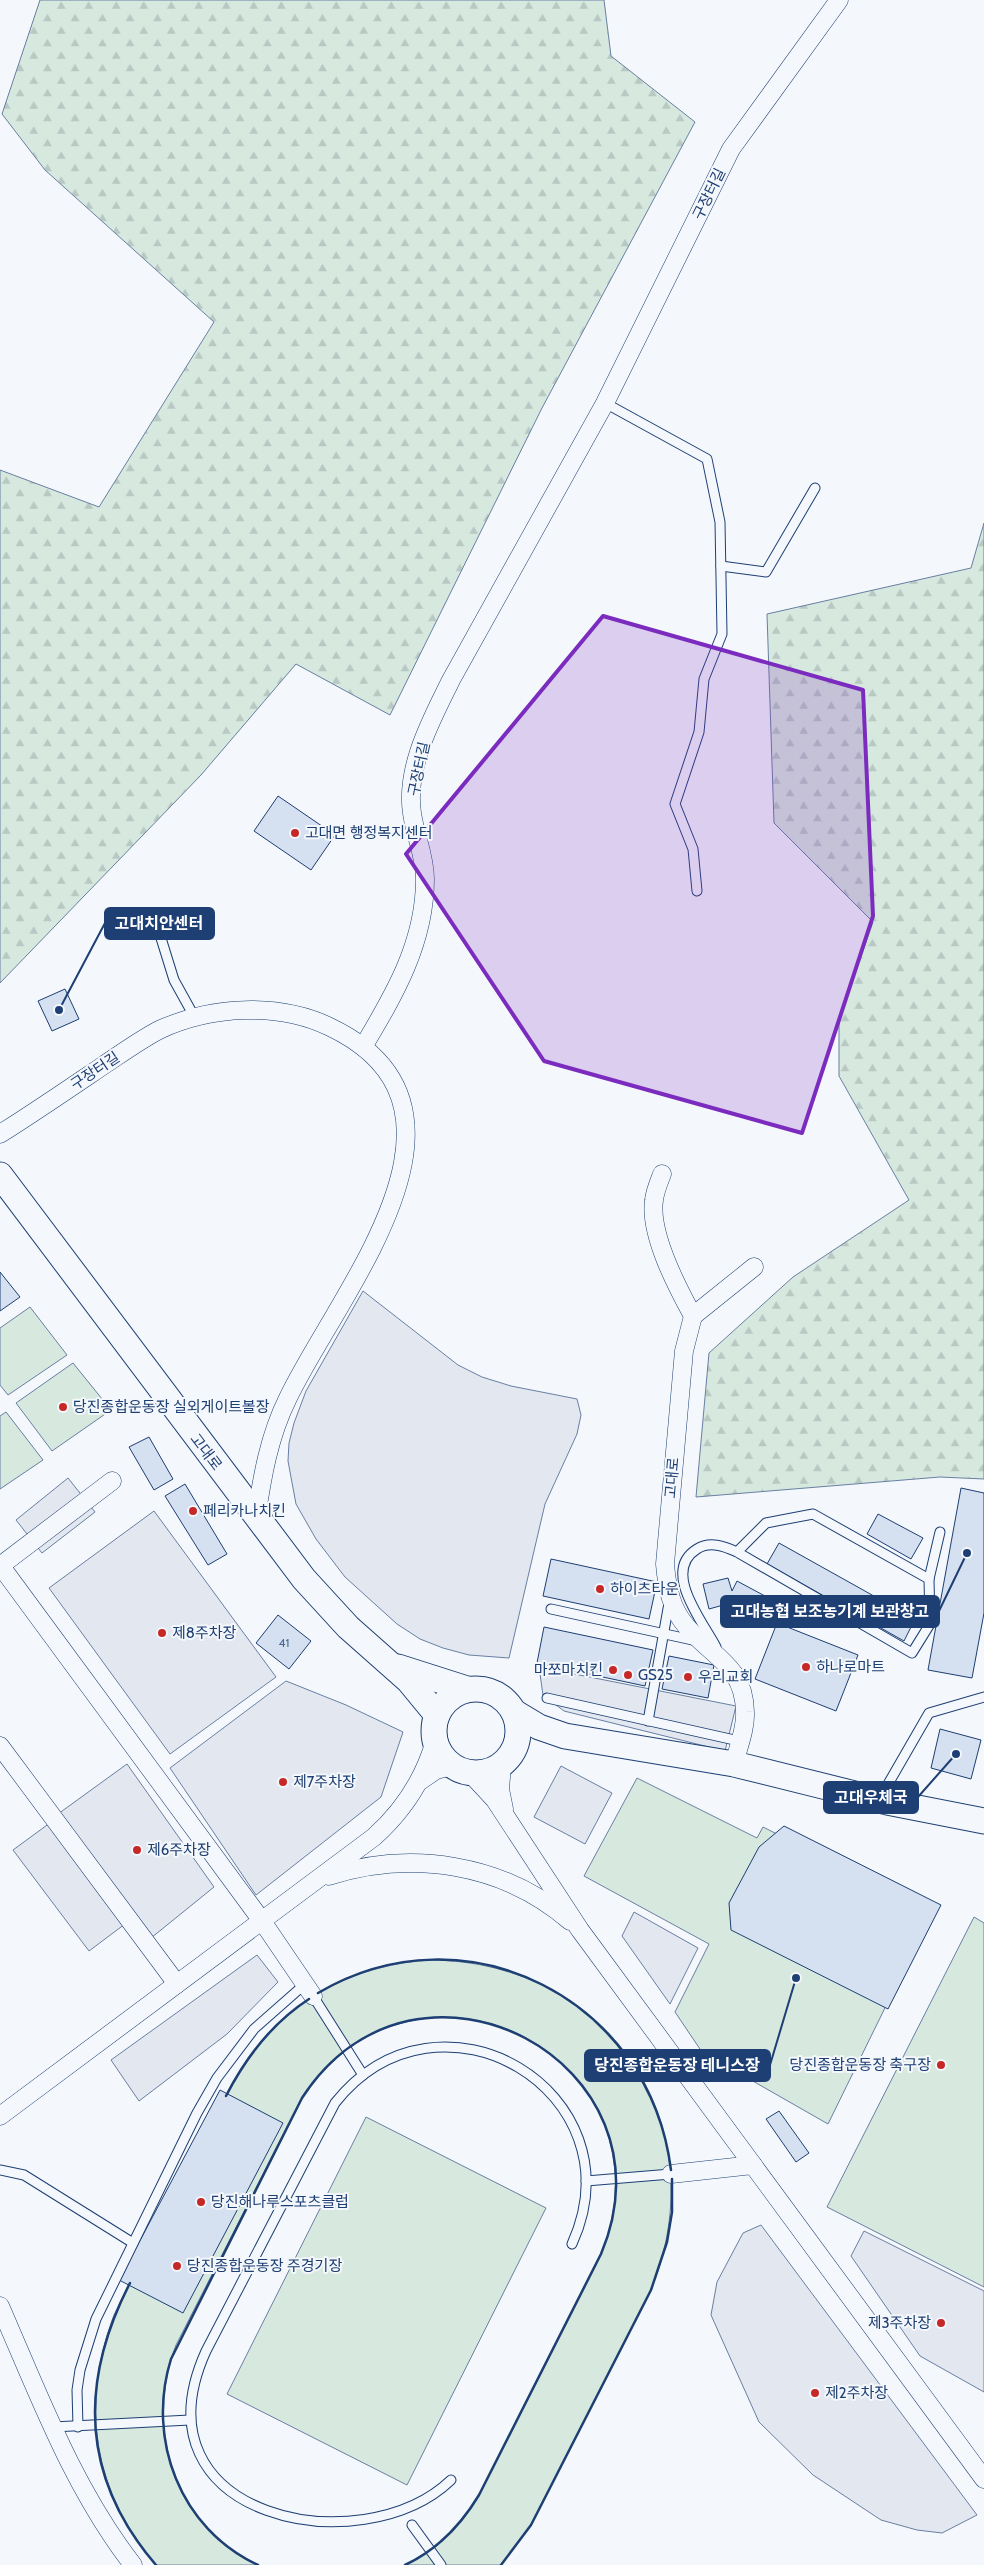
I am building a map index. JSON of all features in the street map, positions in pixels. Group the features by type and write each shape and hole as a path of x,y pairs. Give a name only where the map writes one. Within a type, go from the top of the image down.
{"street":[{"name":"구장터길","path":"0,1134 144,1039 178,1023 195,1018 259,1010 295,1013 336,1030 363,1047 402,980 420,925 425,879 424,858 412,811 411,793 420,754 430,723 451,680 605,403 731,148 839,0"},
{"path":"256,1518 262,1476 276,1426 288,1397 344,1300 382,1228 398,1190 402,1172 406,1124 400,1094 381,1066 363,1047"},
{"path":"662,1174 654,1201 656,1225 668,1270 693,1316 754,1267"},
{"name":"고대로","path":"0,1175 256,1518 322,1600 360,1638 394,1666"},
{"name":"고대로","path":"693,1316 684,1351 665,1564 670,1598 686,1627 720,1657 738,1681 745,1714 737,1753"},
{"path":"112,1481 0,1566 262,1921 309,1990"},
{"path":"394,1666 467,1689 486,1690 497,1694 514,1712 539,1727 565,1736 737,1753 879,1800 984,1821"},
{"path":"394,1666 437,1714"},
{"path":"467,1689 449,1698 437,1714 433,1730 435,1741 443,1758 461,1770 495,1800 580,1930 984,2479"},
{"path":"506,1816 500,1789 508,1757 519,1730 514,1712"},
{"path":"0,2116 321,1878 383,1828 420,1781 436,1770 487,1772 536,1740 565,1736"},
{"path":"420,1781 435,1741"},
{"path":"0,1746 177,1984"},
{"path":"321,1878 341,1872 388,1864 420,1863 459,1867 493,1876 522,1889 564,1916 580,1930"},
{"path":"671,2174 753,2165"},
{"path":"0,2306 53,2427 96,2514 134,2565"}],"lane":[{"path":"605,403 707,459 720,522 722,634 704,679 698,732 676,804 693,849 697,891"},
{"path":"721,566 766,572 815,488"},
{"path":"156,922 174,980 195,1018"},
{"path":"737,1552 766,1523 813,1514 929,1580"},
{"path":"720,1657 686,1594 682,1572 687,1558 700,1547 720,1545 737,1552 912,1653 930,1624 929,1580 940,1532"},
{"path":"648,1721 670,1598"},
{"path":"551,1609 701,1642"},
{"path":"879,1800 930,1713 984,1697"},
{"path":"547,1698 648,1721 737,1753"},
{"path":"78,2426 77,2390 86,2345 96,2320 217,2078 254,2029 309,1990 363,2074"},
{"path":"205,2477 196,2454 190,2420 194,2384 206,2351 327,2116 341,2096 363,2074 398,2055 438,2046 473,2049 507,2060 537,2079 564,2109 580,2146 586,2181 584,2211 572,2244"},
{"path":"0,2170 24,2175 133,2243"},
{"path":"586,2181 671,2174"},
{"path":"53,2427 190,2420"},
{"path":"438,2500 451,2480"},
{"path":"420,2519 408,2528 441,2565"}],"highlighted area":[{"path":"603,616 863,690 873,916 802,1133 544,1061 406,854"}],"green space":[{"path":"40,0 604,0 611,56 695,122 542,408 390,715 296,664 201,775 0,983 0,470 99,507 214,322 45,170 2,114"},
{"path":"984,523 984,1479 940,1477 696,1497 709,1353 793,1277 909,1200 839,1076 839,1020 873,922 774,823 767,614 971,568"},
{"name":"당진종합운동장 실외게이트볼장","path":"30,1307 67,1355 8,1395 0,1385 0,1328"},
{"name":"당진종합운동장 실외게이트볼장","path":"73,1363 111,1410 52,1451 16,1403"},
{"path":"6,1412 43,1460 0,1489 0,1416"},
{"path":"637,1778 757,1838 763,1827 932,1912 828,2124 702,2052 675,2012 709,1944 584,1876"},
{"name":"당진종합운동장 축구장","path":"974,1917 984,1923 984,2287 827,2207"},
{"name":"당진종합운동장 주경기장","path":"431,1960 495,1968 550,1989 597,2022 633,2064 658,2114 670,2169 668,2229 651,2290 531,2525 501,2565 405,2565 438,2544 456,2526 479,2495 604,2247 615,2178 602,2118 569,2070 522,2036 466,2019 407,2022 351,2047 302,2098 176,2345 167,2377 164,2409 166,2441 174,2472 187,2500 205,2526 229,2548 258,2565 156,2565 135,2537 118,2507 106,2477 99,2446 96,2414 97,2382 103,2349 114,2315 225,2096 241,2069 267,2035 286,2016 307,2000 354,1976 379,1968"},
{"path":"366,2117 546,2208 407,2485 227,2394"}],"shaded area":[{"path":"363,1291 458,1365 482,1377 511,1386 577,1399 581,1415 577,1434 545,1504 509,1658 469,1655 443,1648 420,1639 397,1624 345,1577 316,1539 296,1504 288,1461 289,1443 294,1423 306,1391"},
{"path":"68,1478 95,1512 42,1553 16,1520"},
{"name":"제8주차장","path":"154,1511 276,1677 170,1754 49,1588"},
{"path":"539,1667 736,1706 725,1751 564,1711 543,1695"},
{"name":"제7주차장","path":"286,1681 346,1705 403,1732 381,1797 256,1895 170,1768"},
{"name":"제6주차장","path":"127,1764 214,1887 151,1938 58,1814"},
{"path":"561,1766 612,1793 585,1844 534,1817"},
{"path":"58,1817 133,1918 89,1951 13,1850"},
{"path":"634,1912 698,1948 670,2004 622,1936"},
{"path":"257,1955 278,1982 227,2034 139,2101 111,2060"},
{"name":"제2주차장","path":"761,2225 977,2515 942,2533 917,2530 881,2520 813,2475 759,2422 711,2315 717,2282 743,2233"},
{"name":"제3주차장","path":"864,2231 984,2291 984,2392 920,2356 851,2256"}],"building":[{"name":"고대면 행정복지센터","path":"278,796 335,835 311,870 254,831"},
{"path":"65,989 79,1019 52,1031 38,1001"},
{"path":"0,1272 20,1297 0,1311"},
{"path":"149,1437 173,1479 154,1490 129,1447"},
{"path":"185,1484 227,1554 208,1565 165,1496"},
{"path":"961,1488 984,1493 984,1613 972,1678 928,1670"},
{"path":"878,1514 923,1538 911,1559 867,1534"},
{"path":"779,1543 915,1619 904,1641 767,1564"},
{"name":"하이츠타운","path":"551,1559 657,1582 649,1619 543,1596"},
{"path":"728,1578 732,1591 737,1581 778,1603 765,1626 727,1604 709,1609 703,1584"},
{"path":"278,1615 311,1641 289,1669 256,1643"},
{"name":"하나로마트","path":"777,1623 858,1655 836,1711 755,1679"},
{"path":"544,1627 653,1650 645,1686 537,1663"},
{"path":"669,1656 714,1665 708,1698 662,1689"},
{"path":"940,1729 981,1740 971,1779 931,1768"},
{"path":"784,1826 941,1905 888,2009 731,1930 729,1903 759,1847"},
{"name":"당진해나루스포츠클럽","path":"220,2090 283,2123 183,2313 119,2280"},
{"path":"779,2111 809,2153 796,2162 766,2119"}],"wall":[{"path":"318,1993 375,1968 433,1960 490,1966 542,1985 589,2016 628,2058 656,2110 671,2170"},
{"path":"226,2096 251,2054 261,2042 283,2019 309,1999"},
{"path":"258,2565 231,2549 208,2529 190,2505 176,2478 167,2450 163,2420 164,2389 171,2359 302,2098 351,2046 409,2021 468,2019 525,2038 572,2074 605,2124 616,2185 601,2254 479,2495 447,2536 428,2552 405,2565"},
{"path":"501,2565 531,2525 651,2290 667,2242 672,2212 672,2179"},
{"path":"130,2283 113,2320 102,2357 96,2393 96,2428 101,2464 113,2498 131,2532 156,2565"}],"place":[{"name":"고대면 행정복지센터","path":"295,833"},
{"name":"고대치안센터","path":"59,1010"},
{"name":"당진종합운동장 실외게이트볼장","path":"63,1407"},
{"name":"페리카나치킨","path":"193,1511"},
{"name":"고대농협 보조농기계 보관창고","path":"967,1553"},
{"name":"하이츠타운","path":"600,1589"},
{"name":"제8주차장","path":"162,1633"},
{"name":"하나로마트","path":"806,1667"},
{"name":"마쪼마치킨","path":"613,1670"},
{"name":"GS25","path":"628,1675"},
{"name":"우리교회","path":"688,1677"},
{"name":"고대우체국","path":"956,1754"},
{"name":"제7주차장","path":"283,1782"},
{"name":"제6주차장","path":"137,1850"},
{"name":"당진종합운동장 테니스장","path":"796,1978"},
{"name":"당진종합운동장 축구장","path":"941,2065"},
{"name":"당진해나루스포츠클럽","path":"201,2202"},
{"name":"당진종합운동장 주경기장","path":"177,2266"},
{"name":"제3주차장","path":"941,2323"},
{"name":"제2주차장","path":"815,2393"}]}
